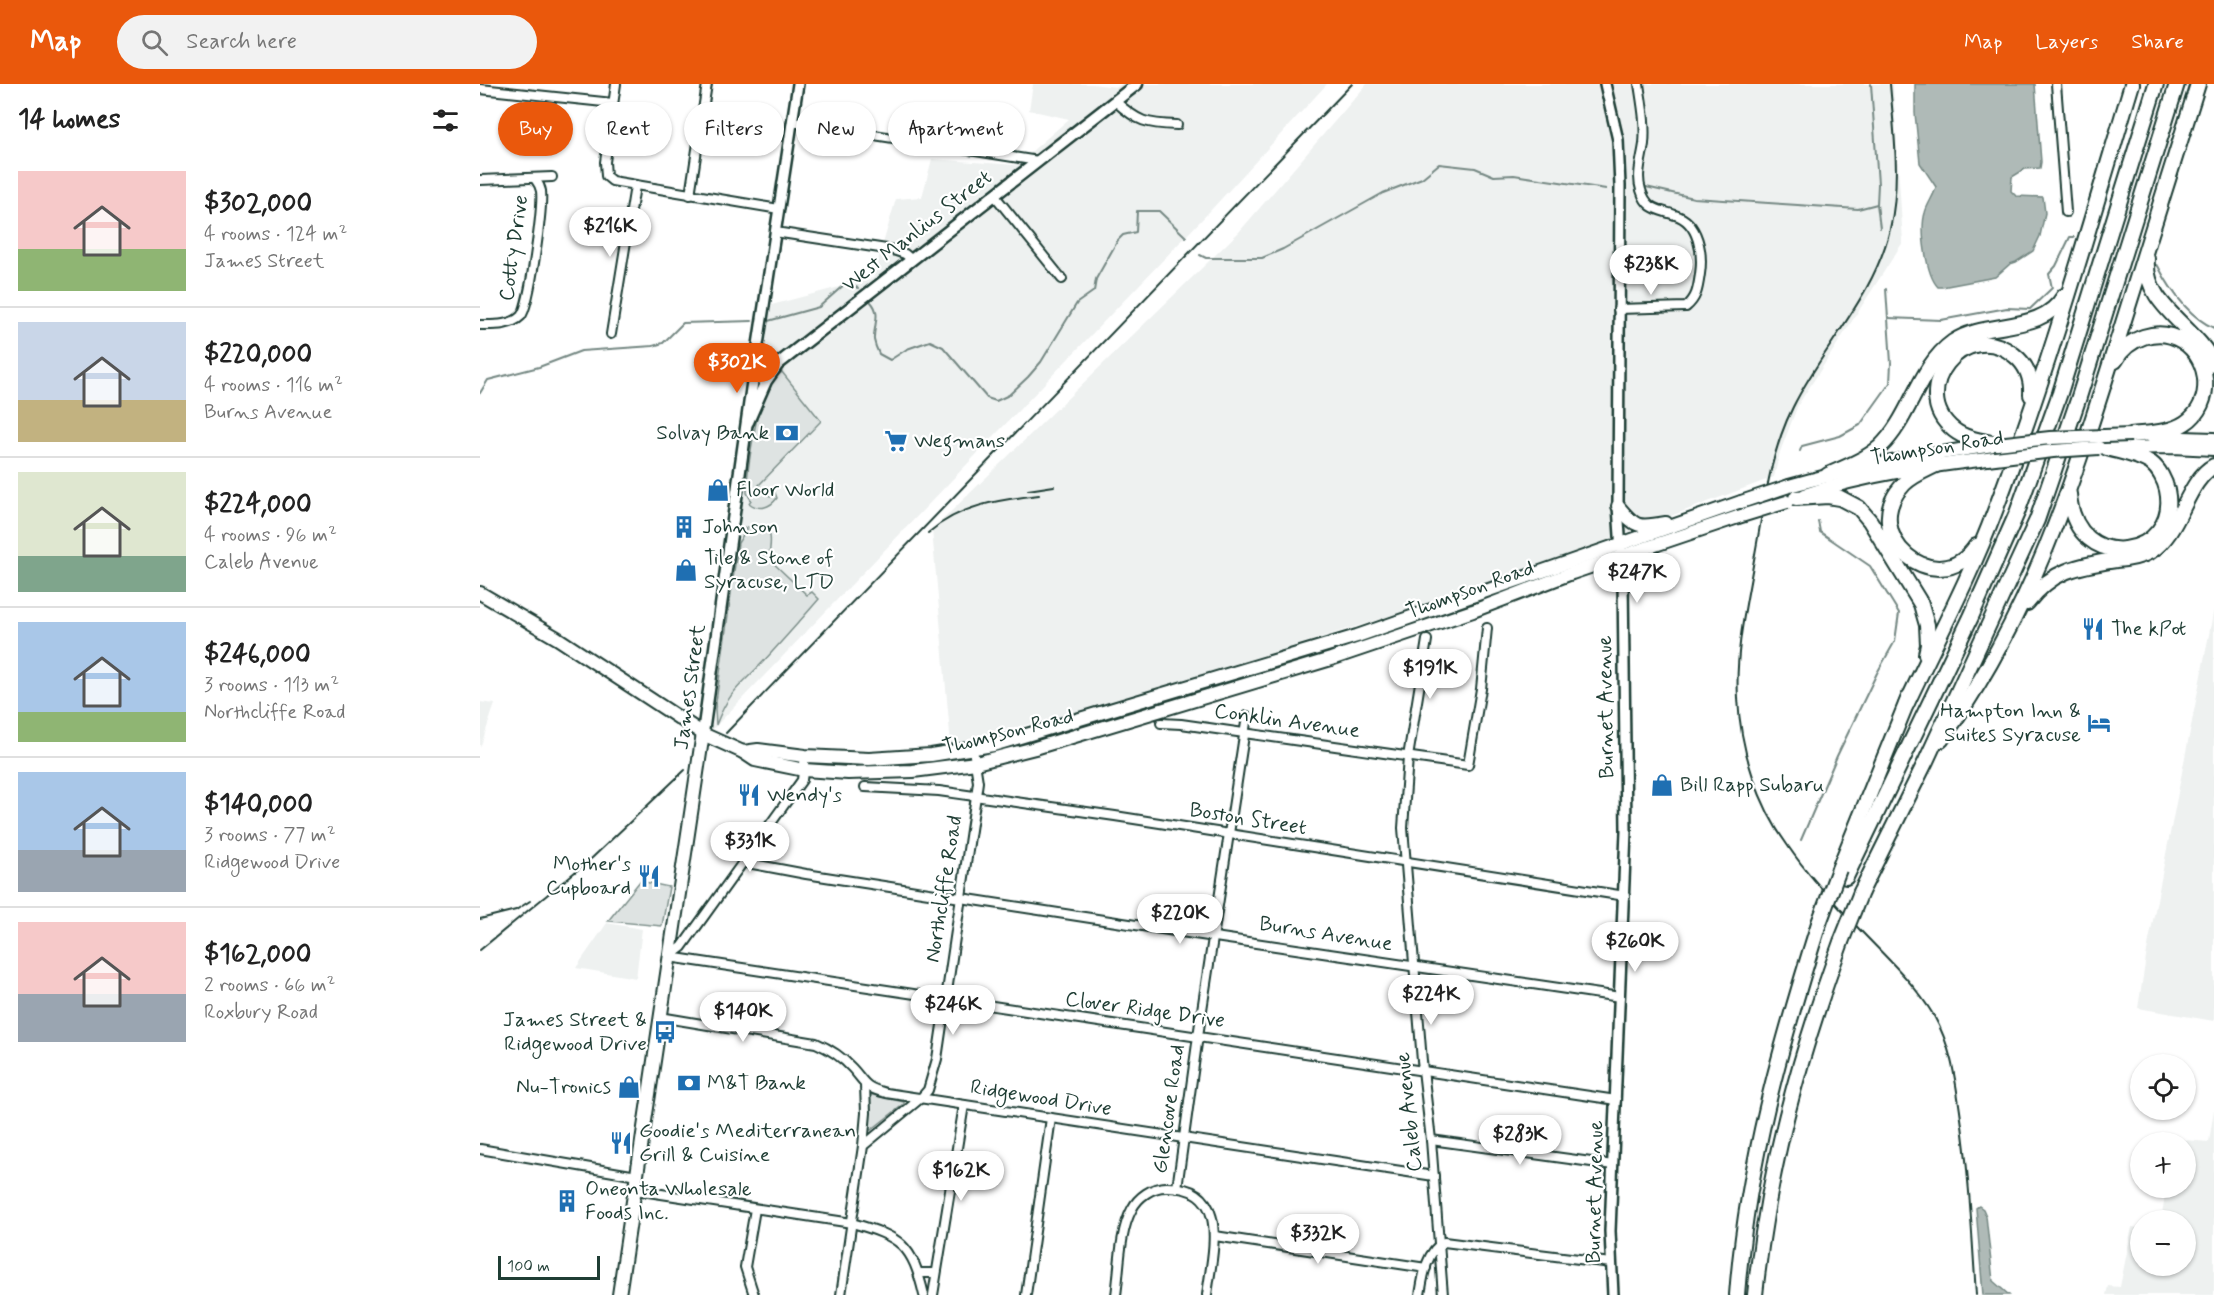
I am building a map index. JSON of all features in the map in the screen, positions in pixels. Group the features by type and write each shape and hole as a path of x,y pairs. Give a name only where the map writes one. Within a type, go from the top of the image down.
{"highway":[{"path":"1906,705 1979,550 1994,512 2076,270 2132,84"},
{"path":"1842,873 1971,617 2017,513 2060,393 2156,84"},
{"path":"1755,1295 1769,1191 1782,1131 1814,1017 1861,892 1926,761 2040,511 2067,433 2177,84"},
{"path":"1926,761 1959,716 2016,617 2069,493 2198,84"},
{"path":"2154,224 2146,261 2148,282 2158,299 2208,350 2214,365"},
{"path":"1828,475 1867,458 1881,446 1935,360 1944,350 1959,339 2044,316 2059,303 2076,270"},
{"path":"2103,388 2116,358 2131,343 2142,337 2154,334 2167,335 2182,341 2198,357 2205,375 2206,388 2201,406 2196,413 2185,423 2174,428 2131,435"},
{"path":"1996,451 1960,434 1946,423 1940,414 1936,387 1940,374 1951,358 1967,347 1977,344 2004,348 2012,353 2021,360 2032,384 2029,412"},
{"path":"2069,493 2073,518 2084,534 2105,548 2130,549 2144,544 2155,535 2166,516 2168,501 2166,486 2159,472 2144,460 2103,448"},
{"path":"1936,465 1906,481 1892,502 1890,528 1900,550 1908,558 1932,567 1953,565 1965,559 1975,548 1994,512"},
{"path":"2016,617 2050,579 2068,569 2134,558 2149,553 2158,546 2172,528 2200,478 2214,466"},
{"path":"1737,1295 1740,1250 1754,1166 1775,1066 1798,990 1928,645 1927,625 1921,604 1870,521 1859,508 1840,498 1790,496"}],"main road":[{"name":"West Manlius Street","path":"748,422 766,381 778,364 1137,84"},
{"name":"West Manlius Street","path":"754,371 778,364"},
{"name":"James Street","path":"619,1295 703,733 754,371"},
{"name":"Thompson Road","path":"480,593 566,643 703,733 755,760 804,770 848,773 913,771 976,763 1035,748 1331,659 1621,551 1696,517 1741,502 1790,496 2050,438 2131,435 2214,439"},
{"name":"Thompson Road","path":"743,752 758,750 850,760 897,758 973,749 1358,636 1621,551 1738,517 1790,496 1828,475 1927,455 2103,448 2173,447 2214,450"},
{"path":"1618,506 1637,525 1654,525 1696,517"}],"street":[{"path":"480,89 613,102 616,84"},
{"path":"690,195 707,84"},
{"name":"James Street","path":"754,371 798,84"},
{"name":"Burnet Avenue","path":"1605,84 1613,109 1618,140 1620,186 1618,506 1623,580 1626,831 1613,1165 1611,1263 1613,1295"},
{"path":"1618,309 1686,307 1693,300 1699,281 1701,252 1694,231 1677,215 1650,207 1640,188 1639,177 1644,144 1639,84"},
{"path":"2056,84 2066,212"},
{"path":"1115,101 1140,120 1152,124 1177,125"},
{"path":"792,122 1038,161"},
{"path":"606,156 606,176 612,181 779,209"},
{"path":"480,180 552,177"},
{"name":"Cotty Drive","path":"480,326 507,323 519,317 527,301 540,214 541,192 535,179"},
{"path":"611,334 635,186"},
{"path":"995,196 1062,279"},
{"path":"775,232 893,250 905,254 912,260"},
{"name":"Conklin Avenue","path":"1161,723 1468,765 1487,628"},
{"name":"Caleb Avenue","path":"1427,640 1408,757 1403,828 1443,1295"},
{"name":"Glencove Road","path":"1177,1188 1247,716"},
{"name":"Northcliffe Road","path":"863,1146 921,1098 928,1090 934,1070 978,782 973,749"},
{"path":"669,957 682,947 797,788 802,780 805,756"},
{"name":"Boston Street","path":"865,787 917,789 976,796 1625,896"},
{"name":"Burns Avenue","path":"742,862 806,874 1607,997 1620,997"},
{"name":"Clover Ridge Drive","path":"669,957 1616,1100"},
{"path":"660,1017 816,1043 832,1050 853,1068 865,1085 866,1113 863,1146 842,1295"},
{"name":"Ridgewood Drive","path":"865,1085 886,1093 1434,1176"},
{"path":"933,1295 964,1105"},
{"path":"1026,1295 1051,1118"},
{"path":"1431,1140 1613,1165"},
{"path":"480,1149 637,1176"},
{"path":"1116,1295 1124,1232 1133,1207 1144,1195 1163,1187 1194,1192 1207,1204 1212,1216 1215,1236 1207,1295"},
{"path":"635,1190 852,1223 878,1231 895,1239 915,1263 924,1295"},
{"path":"754,1295 745,1267 755,1209"},
{"path":"1215,1236 1426,1268"},
{"path":"1420,1295 1426,1268 1439,1245 1444,1242 1611,1263"},
{"path":"919,1273 936,1273"}],"shaded area":[{"path":"1033,84 1092,84 1117,87 1122,84 1327,84 1210,211 712,730 764,307 873,278 896,199 922,197 932,159 1016,165 1069,119 1029,110"},
{"path":"1367,84 1893,84 1903,242 1798,405 1780,452 1774,477 1602,542 1409,610 1113,702 951,745 932,530 1239,232"},
{"path":"1915,84 2035,84 2040,168 2025,169 2012,177 2011,191 2016,196 2043,197 2045,213 2040,236 2033,251 2010,264 1995,277 1938,287 1930,273 1923,230 1926,210 1936,187 1920,163 1915,113"},
{"path":"782,372 821,421 759,485 771,497 775,493 777,498 768,506 760,508 749,503 751,500 747,493 754,435 765,394"},
{"path":"751,526 765,529 768,532 771,540 769,559 807,595 812,592 819,599 736,690 716,725 715,709 738,543 745,528"},
{"path":"2214,609 2214,1021 2138,1008 2147,951"},
{"path":"480,702 495,704 480,748"},
{"path":"640,881 669,887 662,926 608,921"},
{"path":"607,923 642,929 636,978 576,968"},
{"path":"868,1094 904,1102 904,1104 871,1130 868,1128"},
{"path":"2214,1109 2214,1295 2106,1295 2108,1286 2120,1287 2130,1237 2130,1276 2196,1276 2196,1210 2163,1210 2164,1198 2196,1198 2196,1141 2209,1142"},
{"path":"1979,1206 1986,1216 1993,1281 2009,1295 1983,1295 1976,1208"}],"waterway":[{"path":"1646,187 1694,198 1858,209 1877,204 1878,184 1871,84"},
{"path":"1200,255 1206,258 1262,258 1283,249 1383,193 1422,178 1439,164 1475,168 1494,176 1514,175 1606,189"},
{"path":"1877,204 1880,228"},
{"path":"871,302 876,311 874,340 879,354 890,360 907,349 930,341 943,347 987,398 996,401 1009,395 1028,377 1041,362 1077,303 1094,291 1096,279 1118,240 1123,235 1136,232 1137,211 1159,211 1186,237"},
{"path":"1888,318 1941,320 2007,308 2030,309 2052,288 2049,274 2056,266 2070,237 2074,237"},
{"path":"2153,264 2158,266 2174,293 2188,310 2214,328"},
{"path":"768,321 819,307 846,283 858,288"},
{"path":"1800,451 1802,446 1840,436 1860,425 1890,383 1891,363 1886,289"},
{"path":"480,393 488,380 539,367 581,351 653,346 663,343 683,323 752,321"},
{"path":"1801,840 1837,756 1895,641 1899,613 1870,566 1820,532 1818,521"}],"railway":[{"path":"726,733 1352,84"},
{"path":"1890,84 1896,175 1890,229 1872,277 1793,407 1773,461 1742,626 1738,662 1739,717 1752,775 1777,830 1814,879 1918,993 1934,1016 1945,1039 1954,1074 1963,1134 1976,1295"},
{"path":"1028,490 1054,486"},
{"path":"928,533 953,516 980,505 1039,495"},
{"path":"480,950 592,858 685,770"},
{"path":"480,919 516,910 530,901"}],"place":[{"name":"Solvay Bank","path":"787,433"},
{"name":"Wegmans","path":"896,441"},
{"name":"Floor World","path":"718,490"},
{"name":"Johnson","path":"684,527"},
{"name":"Tile & Stone of Syracuse, LTD","path":"686,570"},
{"name":"The kPot","path":"2093,629"},
{"name":"Hampton Inn & Suites Syracuse","path":"2099,723"},
{"name":"Bill Rapp Subaru","path":"1662,785"},
{"name":"Wendy's","path":"749,795"},
{"name":"Mother's Cupboard","path":"649,876"},
{"name":"James Street & Ridgewood Drive","path":"665,1032"},
{"name":"M&T Bank","path":"689,1083"},
{"name":"Nu-Tronics","path":"629,1087"},
{"name":"Goodie's Mediterranean Grill & Cuisine","path":"621,1143"},
{"name":"Oneonta Wholesale Foods Inc.","path":"567,1201"}]}
